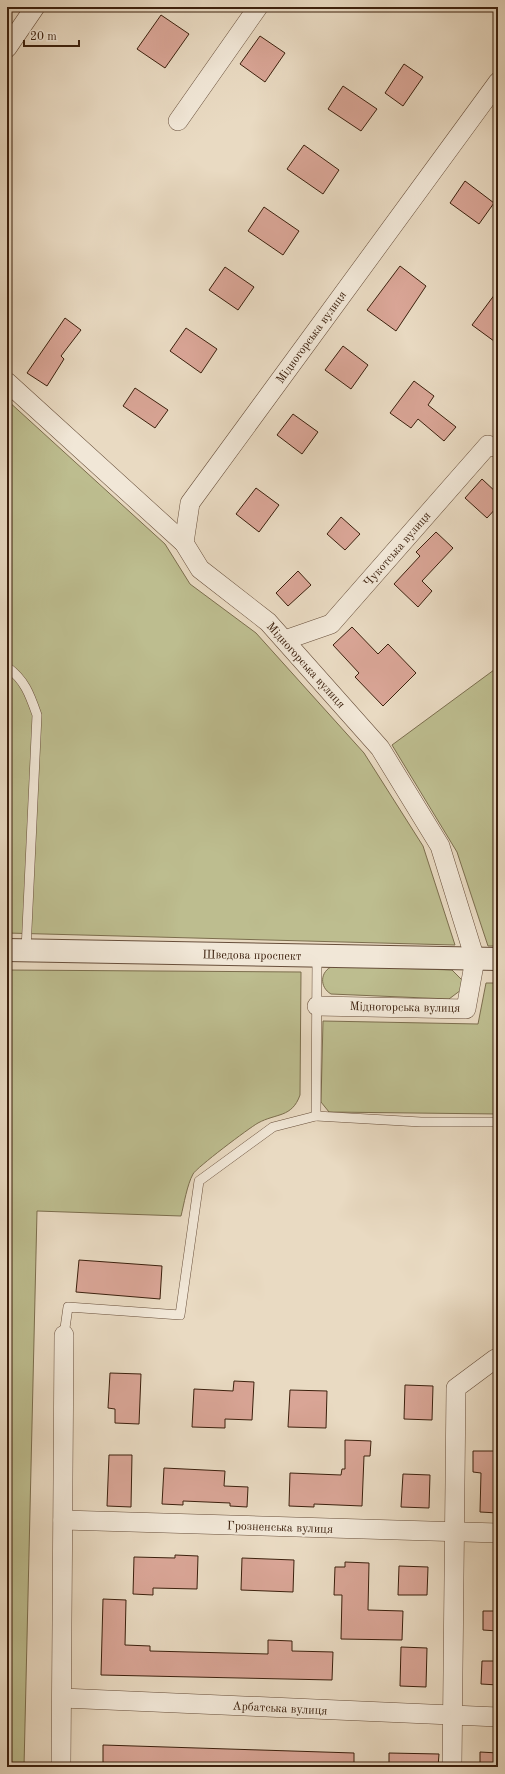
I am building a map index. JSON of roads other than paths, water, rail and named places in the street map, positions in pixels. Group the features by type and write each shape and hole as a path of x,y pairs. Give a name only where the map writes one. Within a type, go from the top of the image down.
{"street":[{"path":"7,48 35,7"},
{"path":"178,121 258,7"},
{"name":"Мідногорська вулиця","path":"317,1006 466,1009 475,959 440,846 380,748 268,622 200,569 184,543 190,503 498,82"},
{"path":"7,382 184,543"},
{"name":"Чукотська вулиця","path":"284,640 331,624 488,445 498,448"},
{"name":"Шведова проспект","path":"16,950 498,959"},
{"path":"61,1767 64,1335"},
{"path":"452,1767 456,1388 494,1359 498,1359"},
{"name":"Грозненська вулиця","path":"63,1520 498,1533"},
{"name":"Арбатська вулиця","path":"62,1698 498,1717"}],"lane":[{"path":"7,667 18,674 27,688 37,715 16,950"},
{"path":"316,1116 317,956"},
{"path":"64,1335 68,1307 180,1315 199,1181 273,1127 316,1116 421,1122 498,1122"}]}
